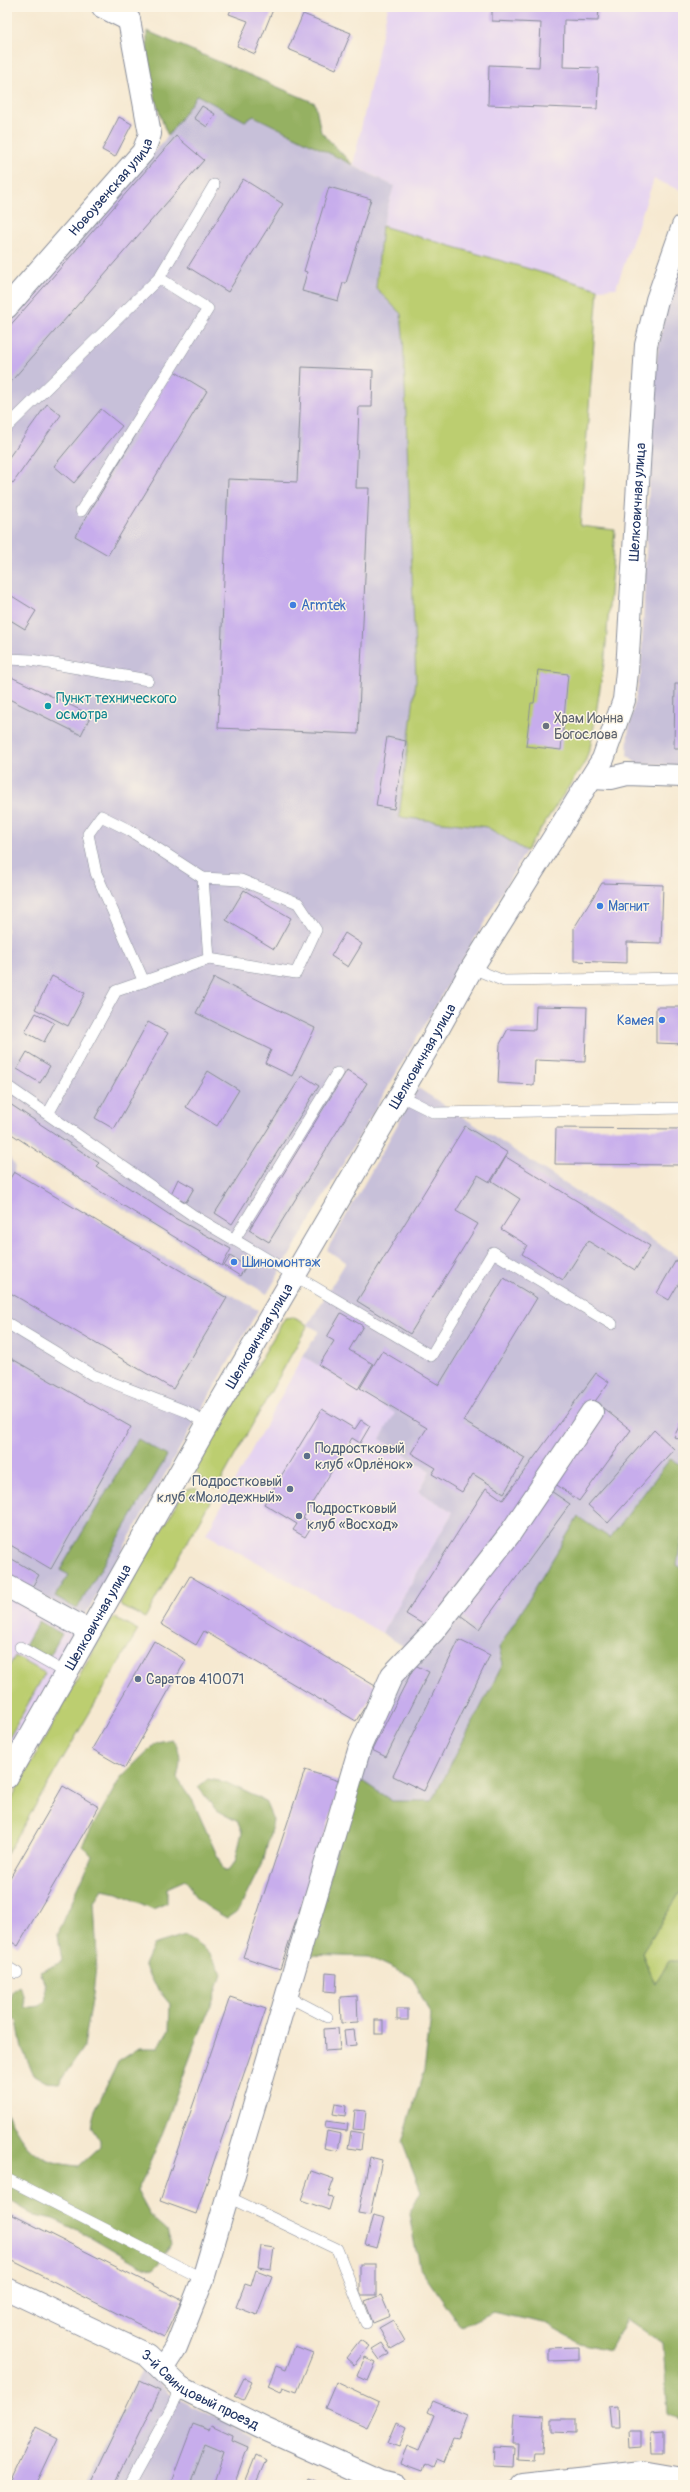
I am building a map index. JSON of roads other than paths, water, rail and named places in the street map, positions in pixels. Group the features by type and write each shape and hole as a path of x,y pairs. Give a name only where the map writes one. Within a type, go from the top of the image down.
{"street":[{"path":"103,7 132,14"},
{"name":"Новоузенская улица","path":"7,307 143,152 150,134 132,14"},
{"name":"Шелковичная улица","path":"7,1777 293,1275 472,968 604,759 615,732 624,700 646,345 657,300 683,226"},
{"path":"593,777 611,778 627,774 683,776"},
{"path":"162,2369 176,2347 203,2278 360,1747 392,1675 433,1632 509,1535 592,1412"},
{"path":"7,1586 89,1631"},
{"name":"3-й Свинцовый проезд","path":"7,2289 147,2355 180,2387 267,2430 384,2484"},
{"path":"522,2485 642,2472 683,2479"}],"lane":[{"path":"7,427 159,278 214,185"},
{"path":"81,511 208,309 159,278"},
{"path":"7,659 31,660 148,680"},
{"path":"48,1114 116,991 144,982 209,959 296,973 316,930 298,903 240,880 203,878 129,830 101,816 88,834 96,873 144,982"},
{"path":"203,878 209,959"},
{"path":"472,968 504,981 683,978"},
{"path":"234,1240 337,1073"},
{"path":"7,1086 194,1216 431,1356 493,1252 612,1324"},
{"path":"399,1095 435,1113 683,1108"},
{"path":"7,1323 93,1375 188,1412 207,1425"},
{"path":"20,1647 66,1673"},
{"path":"287,1996 327,2017"},
{"path":"7,2179 203,2278"},
{"path":"226,2196 337,2249 366,2323"},
{"path":"129,2485 172,2405 180,2387"}],"place":[{"name":"Armtek","path":"293,605"},
{"name":"Пункт технического осмотра","path":"48,706"},
{"name":"Храм Ионна Богослова","path":"546,726"},
{"name":"Магнит","path":"600,906"},
{"name":"Камея","path":"662,1020"},
{"name":"Шиномонтаж","path":"234,1262"},
{"name":"Подростковый клуб «Орлёнок»","path":"307,1456"},
{"name":"Подростковый клуб «Молодежный»","path":"290,1489"},
{"name":"Подростковый клуб «Восход»","path":"299,1516"},
{"name":"Саратов 410071","path":"138,1679"}]}
